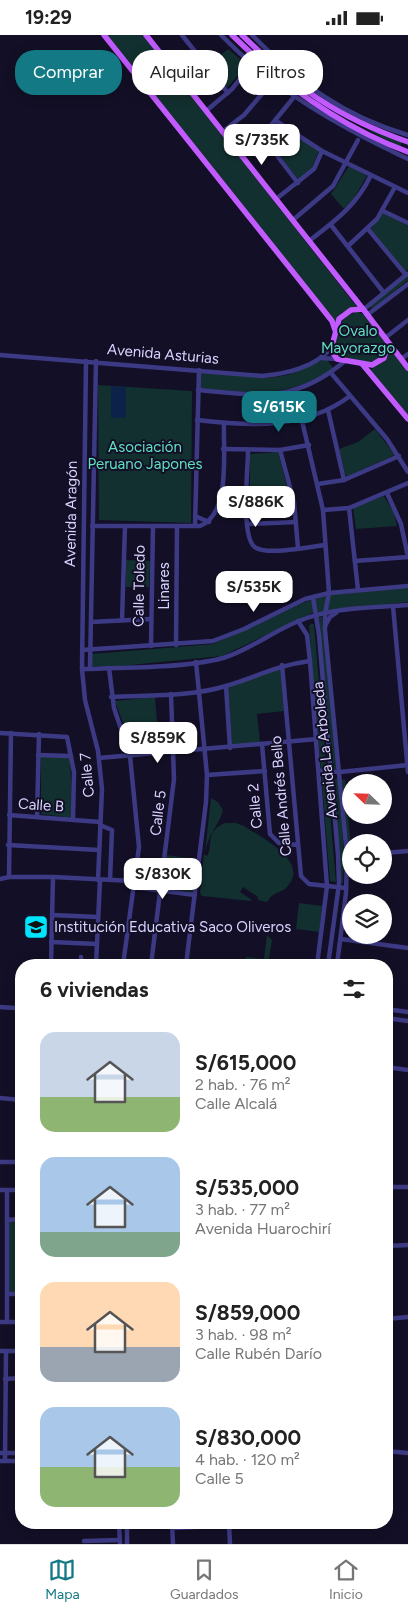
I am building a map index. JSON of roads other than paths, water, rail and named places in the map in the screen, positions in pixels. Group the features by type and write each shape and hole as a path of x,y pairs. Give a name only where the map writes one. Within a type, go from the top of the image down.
{"main road":[{"path":"104,35 309,291 332,321 335,330"},
{"path":"146,35 408,368"},
{"path":"232,35 280,79 323,109 370,135 408,152"},
{"path":"242,35 282,73 326,105 357,123 401,139 408,139"},
{"path":"364,311 351,310 342,315 335,330 332,354 337,359 372,365 380,361 386,353 387,340"},
{"path":"362,363 408,419"}],"street":[{"path":"182,35 194,50"},
{"path":"221,35 238,51"},
{"path":"252,35 301,80 352,115 408,139"},
{"path":"228,93 238,81"},
{"path":"206,111 226,95"},
{"path":"222,132 244,115 261,95"},
{"path":"291,95 334,122 408,159"},
{"path":"239,153 276,121 294,97"},
{"path":"276,121 322,151 408,193"},
{"path":"261,135 298,183"},
{"path":"293,220 328,192 347,163 358,140"},
{"path":"276,199 315,169 322,151"},
{"path":"309,241 331,225 360,197 371,175"},
{"path":"348,246 368,229 382,211 395,187"},
{"path":"382,211 408,223"},
{"path":"331,225 384,293"},
{"path":"364,311 407,274 368,229"},
{"path":"364,311 408,284"},
{"path":"387,340 408,320"},
{"name":"Avenida Asturias","path":"0,355 96,361 262,376 279,375 295,370 320,358 332,345"},
{"path":"401,359 408,354"},
{"name":"Avenida Asturias","path":"320,358 337,359"},
{"name":"Avenida Aragón","path":"82,669 86,361"},
{"name":"Avenida Aragón","path":"90,669 96,361"},
{"path":"198,390 263,395 295,391 331,373 345,361"},
{"path":"195,527 199,370"},
{"path":"331,373 378,427 408,472"},
{"name":"Avenida La Arboleda","path":"295,391 310,445 323,510 329,593 325,614 325,630 347,834"},
{"path":"197,420 224,423 271,424 303,419 328,410 350,396"},
{"path":"328,410 344,480"},
{"path":"92,526 195,527 209,522 221,499 224,423"},
{"path":"223,449 248,451 280,450 310,445"},
{"path":"280,450 294,502 298,548"},
{"path":"248,451 246,524 250,544 256,548 270,551 326,545"},
{"path":"318,484 344,480 399,456"},
{"path":"323,510 349,508 408,483"},
{"path":"355,561 408,557 401,524 387,493"},
{"path":"349,508 358,591"},
{"path":"195,516 209,522"},
{"path":"246,524 296,522"},
{"path":"122,620 125,526"},
{"name":"Calle Toledo","path":"151,646 153,526"},
{"name":"Linares","path":"176,645 177,526"},
{"path":"82,650 216,641 313,597 329,593 408,585"},
{"name":"Avenida La Arboleda","path":"313,597 319,635 331,772 338,887 329,959"},
{"path":"82,669 196,663 232,654 298,621 316,615 408,605"},
{"path":"393,606 408,772"},
{"path":"325,630 330,617 338,612"},
{"path":"90,622 151,619"},
{"name":"Avenida La Arboleda","path":"298,621 307,635 310,661 320,771 327,886 318,959"},
{"path":"111,697 199,692 226,686 282,665 310,661"},
{"path":"187,959 206,802 206,775 196,663"},
{"name":"Calle Andrés Bello","path":"282,665 298,845 303,880 308,884 346,887"},
{"path":"109,668 111,697 130,756 139,847 123,959"},
{"name":"Calle 7","path":"82,669 85,700 99,758 102,789 96,959"},
{"path":"226,686 230,748"},
{"name":"Calle 5","path":"152,959 174,779 171,694"},
{"path":"0,733 66,737 71,756 75,788 73,820"},
{"path":"9,877 11,733"},
{"path":"37,817 39,734"},
{"path":"99,758 174,753 317,739"},
{"name":"Calle 2","path":"262,744 270,834 279,843 298,845"},
{"path":"38,755 71,756"},
{"path":"320,771 340,772 408,765"},
{"path":"206,775 265,771"},
{"name":"Calle B","path":"9,815 100,824"},
{"path":"100,824 112,830 110,880"},
{"path":"8,845 99,851"},
{"path":"392,852 408,851"},
{"path":"0,879 9,877 52,877 110,880 195,895"},
{"path":"51,959 52,877"},
{"name":"Avenida La Arboleda","path":"338,959 346,884"},
{"path":"52,915 98,917"},
{"path":"341,939 408,948"},
{"path":"51,942 97,944"},
{"path":"0,1007 14,1008"},
{"path":"393,1010 408,1012"},
{"path":"393,1019 408,1021"},
{"path":"393,1068 408,1070"},
{"path":"0,1098 15,1099"},
{"path":"0,1162 15,1161"},
{"path":"393,1187 408,1187"},
{"path":"0,1190 15,1190"},
{"path":"7,1190 7,1322"},
{"path":"7,1220 15,1219"},
{"path":"393,1246 408,1245"},
{"path":"8,1294 15,1294"},
{"path":"393,1318 408,1317"},
{"path":"0,1322 15,1322"},
{"path":"3,1351 5,1379 3,1461"},
{"path":"5,1379 15,1379"},
{"path":"393,1452 408,1453"},
{"path":"84,1541 119,1542 119,1529"},
{"path":"127,1529 127,1544"},
{"path":"173,1529 173,1544"},
{"path":"229,1529 230,1544"}],"water":[{"path":"111,386 126,387 126,418 111,418"}],"place":[{"name":"Institución Educativa Saco Oliveros","path":"36,927"}],"park label":[{"name":"Ovalo Mayorazgo","path":"358,340"},
{"name":"Asociación Peruano Japones","path":"145,456"}]}
